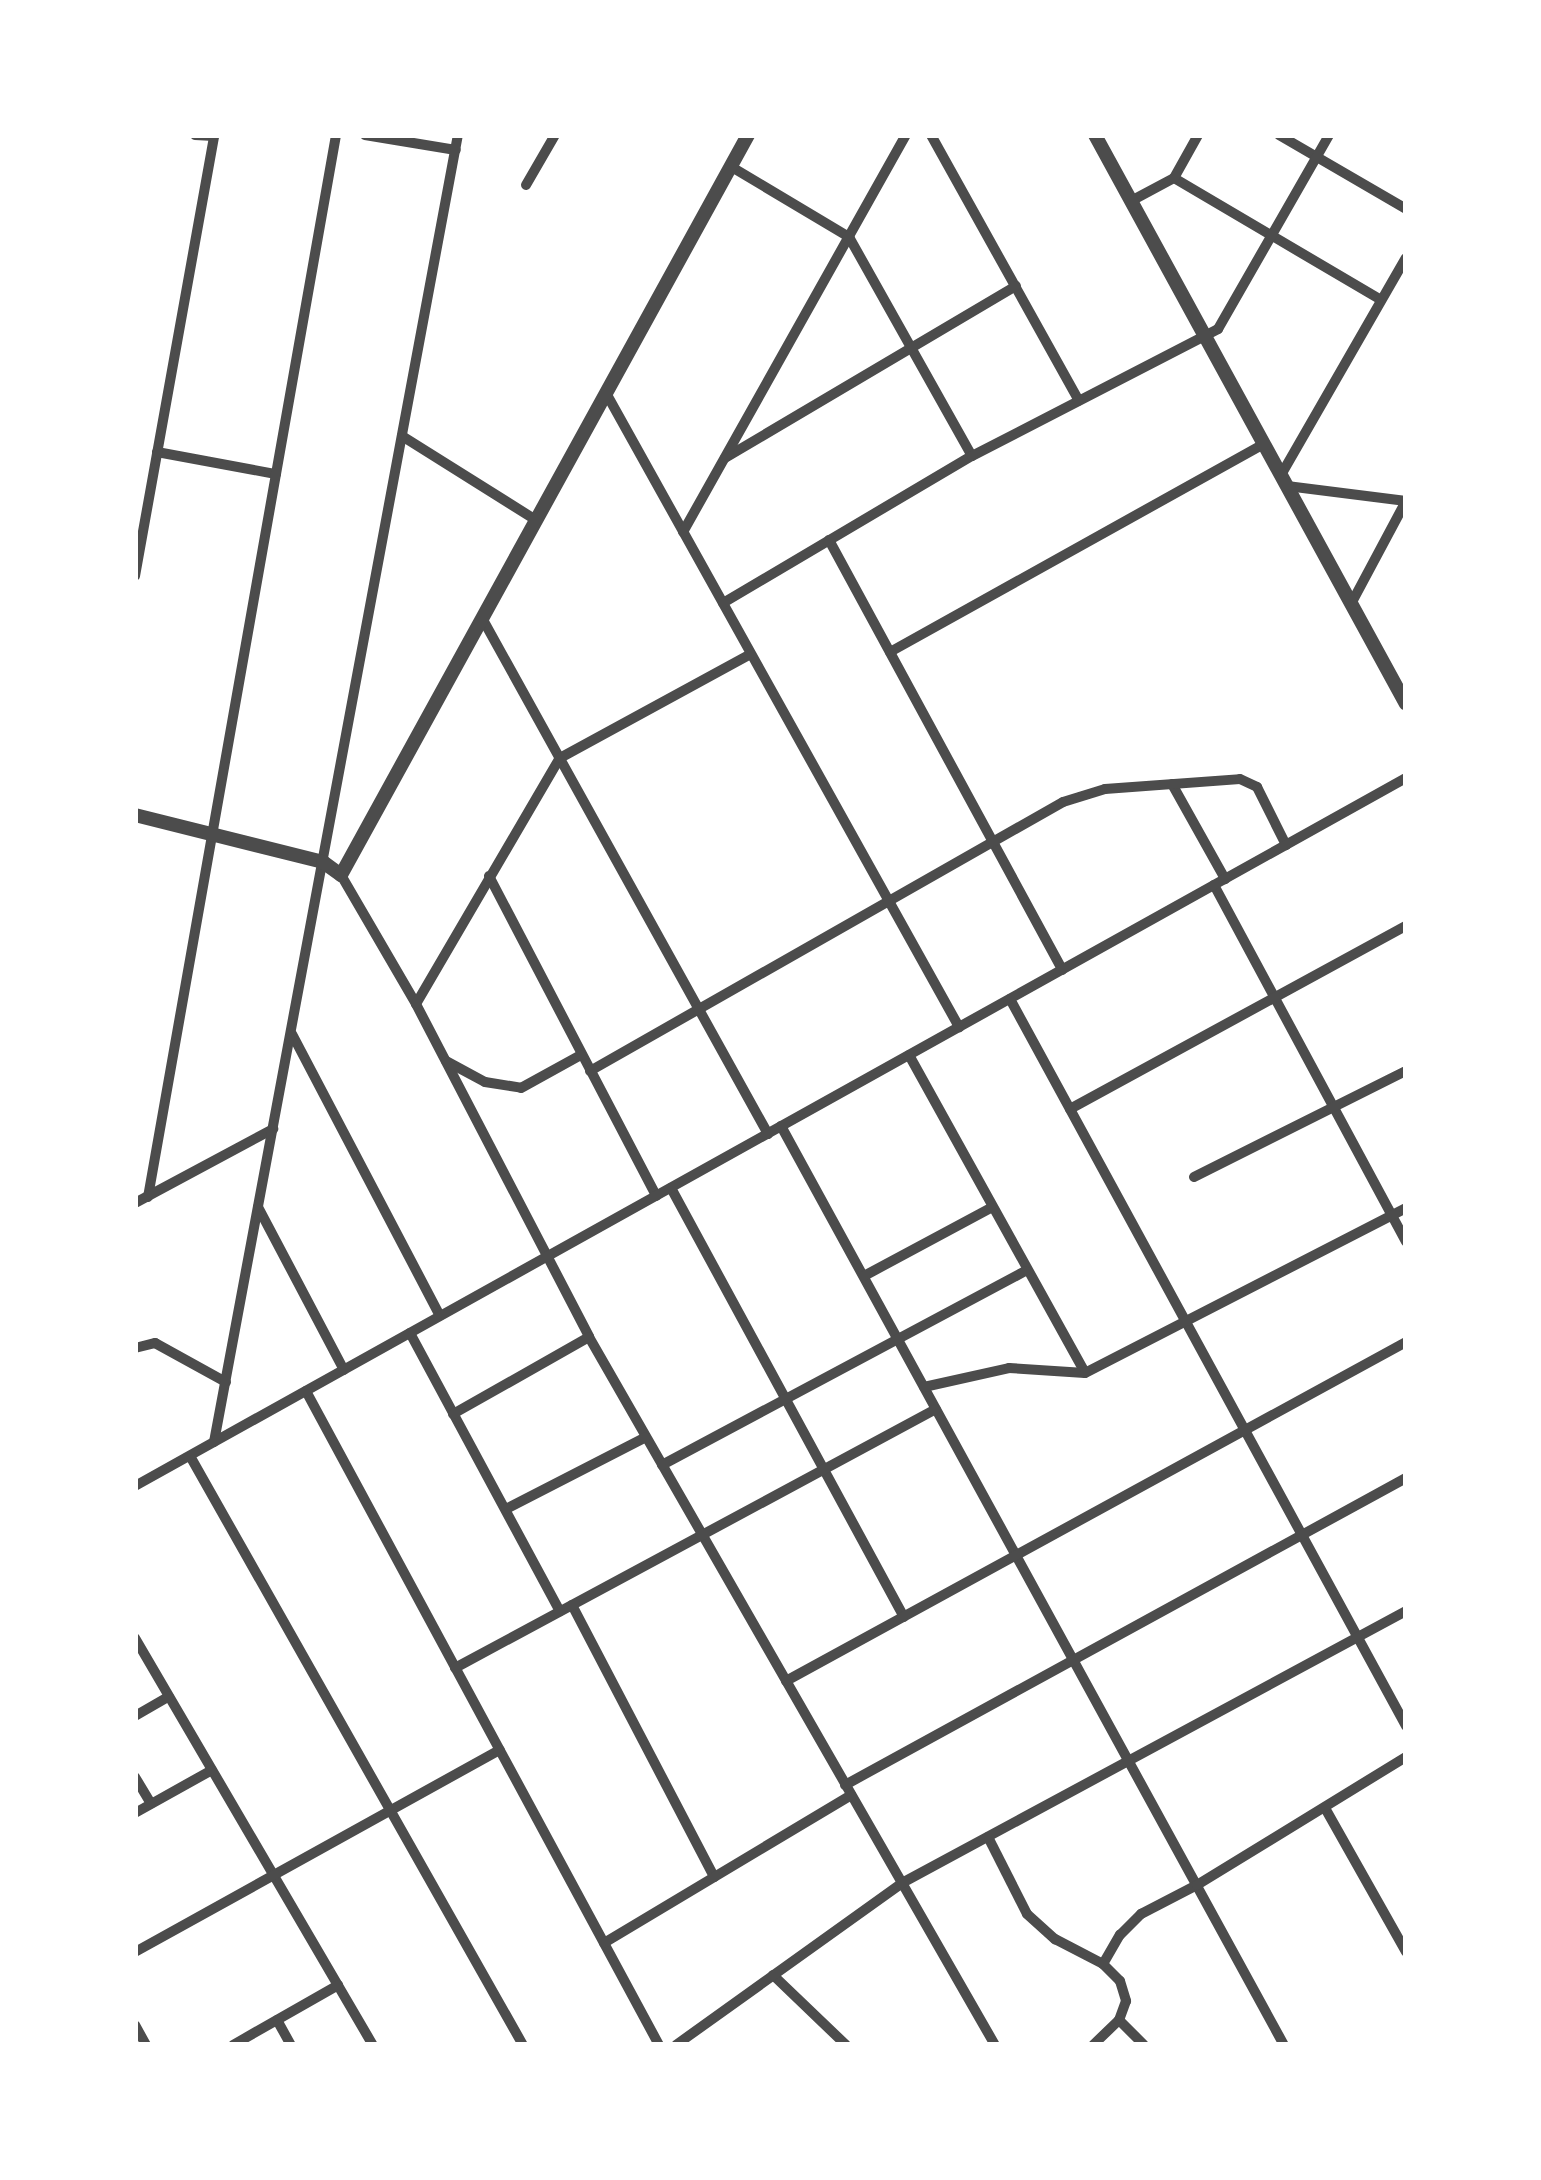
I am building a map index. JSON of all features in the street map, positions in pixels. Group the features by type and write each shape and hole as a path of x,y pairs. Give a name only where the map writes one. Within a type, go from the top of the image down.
{"street":[{"path":"135,576 141,511 157,452 214,136 195,135"},
{"path":"148,1196 336,135"},
{"path":"365,135 456,150"},
{"path":"214,1442 458,135"},
{"path":"526,185 555,135"},
{"path":"341,874 748,135"},
{"path":"683,532 906,135"},
{"path":"931,135 1079,401"},
{"path":"1095,135 1406,704"},
{"path":"1131,201 1174,178 1198,135"},
{"path":"1280,135 1406,209"},
{"path":"723,602 972,456 1218,329 1329,135"},
{"path":"730,166 849,236 972,456"},
{"path":"1174,178 1381,300"},
{"path":"1284,480 1406,258"},
{"path":"724,458 1016,286"},
{"path":"606,392 959,1027"},
{"path":"402,436 536,520"},
{"path":"890,652 1264,444"},
{"path":"157,452 276,474"},
{"path":"1284,480 1406,501 1351,604"},
{"path":"829,540 1062,970"},
{"path":"482,618 768,1134"},
{"path":"416,1004 560,758 751,654"},
{"path":"135,1486 1406,778"},
{"path":"590,1070 1063,802 1104,789 1240,780 1257,788 1286,845"},
{"path":"1172,784 1225,879"},
{"path":"135,815 323,862 341,874 416,1004 588,1337 995,2045"},
{"path":"489,876 656,1196"},
{"path":"1214,885 1406,1242"},
{"path":"1070,1109 1406,926"},
{"path":"1010,999 1406,1726"},
{"path":"291,1032 440,1316"},
{"path":"445,1060 485,1082 521,1088 581,1055"},
{"path":"909,1055 1085,1373"},
{"path":"1194,1176 1406,1070"},
{"path":"782,1126 1284,2045"},
{"path":"135,1203 273,1129"},
{"path":"671,1188 904,1617"},
{"path":"258,1207 344,1370"},
{"path":"864,1276 991,1208"},
{"path":"924,1386 1009,1368 1085,1373 1406,1208"},
{"path":"662,1465 1026,1271"},
{"path":"410,1333 560,1612"},
{"path":"454,1414 588,1337"},
{"path":"786,1682 1406,1342"},
{"path":"135,1348 155,1343 226,1382"},
{"path":"306,1392 659,2045"},
{"path":"455,1668 936,1409"},
{"path":"506,1509 646,1437"},
{"path":"190,1456 523,2045"},
{"path":"604,1942 848,1790 1074,1660 1406,1478"},
{"path":"572,1605 714,1877"},
{"path":"678,2045 902,1883 1406,1612"},
{"path":"135,1638 373,2045"},
{"path":"135,1716 169,1696"},
{"path":"135,1952 500,1750"},
{"path":"1104,1964 1120,1934 1141,1914 1196,1886 1406,1757"},
{"path":"135,1813 212,1770"},
{"path":"135,1777 151,1804"},
{"path":"1326,1808 1406,1952"},
{"path":"988,1837 1027,1914 1055,1938 1104,1964 1120,1981 1126,2001 1119,2020 1093,2045"},
{"path":"773,1975 846,2045"},
{"path":"233,2045 338,1985"},
{"path":"277,2020 290,2045"},
{"path":"1119,2020 1144,2045"},
{"path":"135,2026 146,2045"}]}
